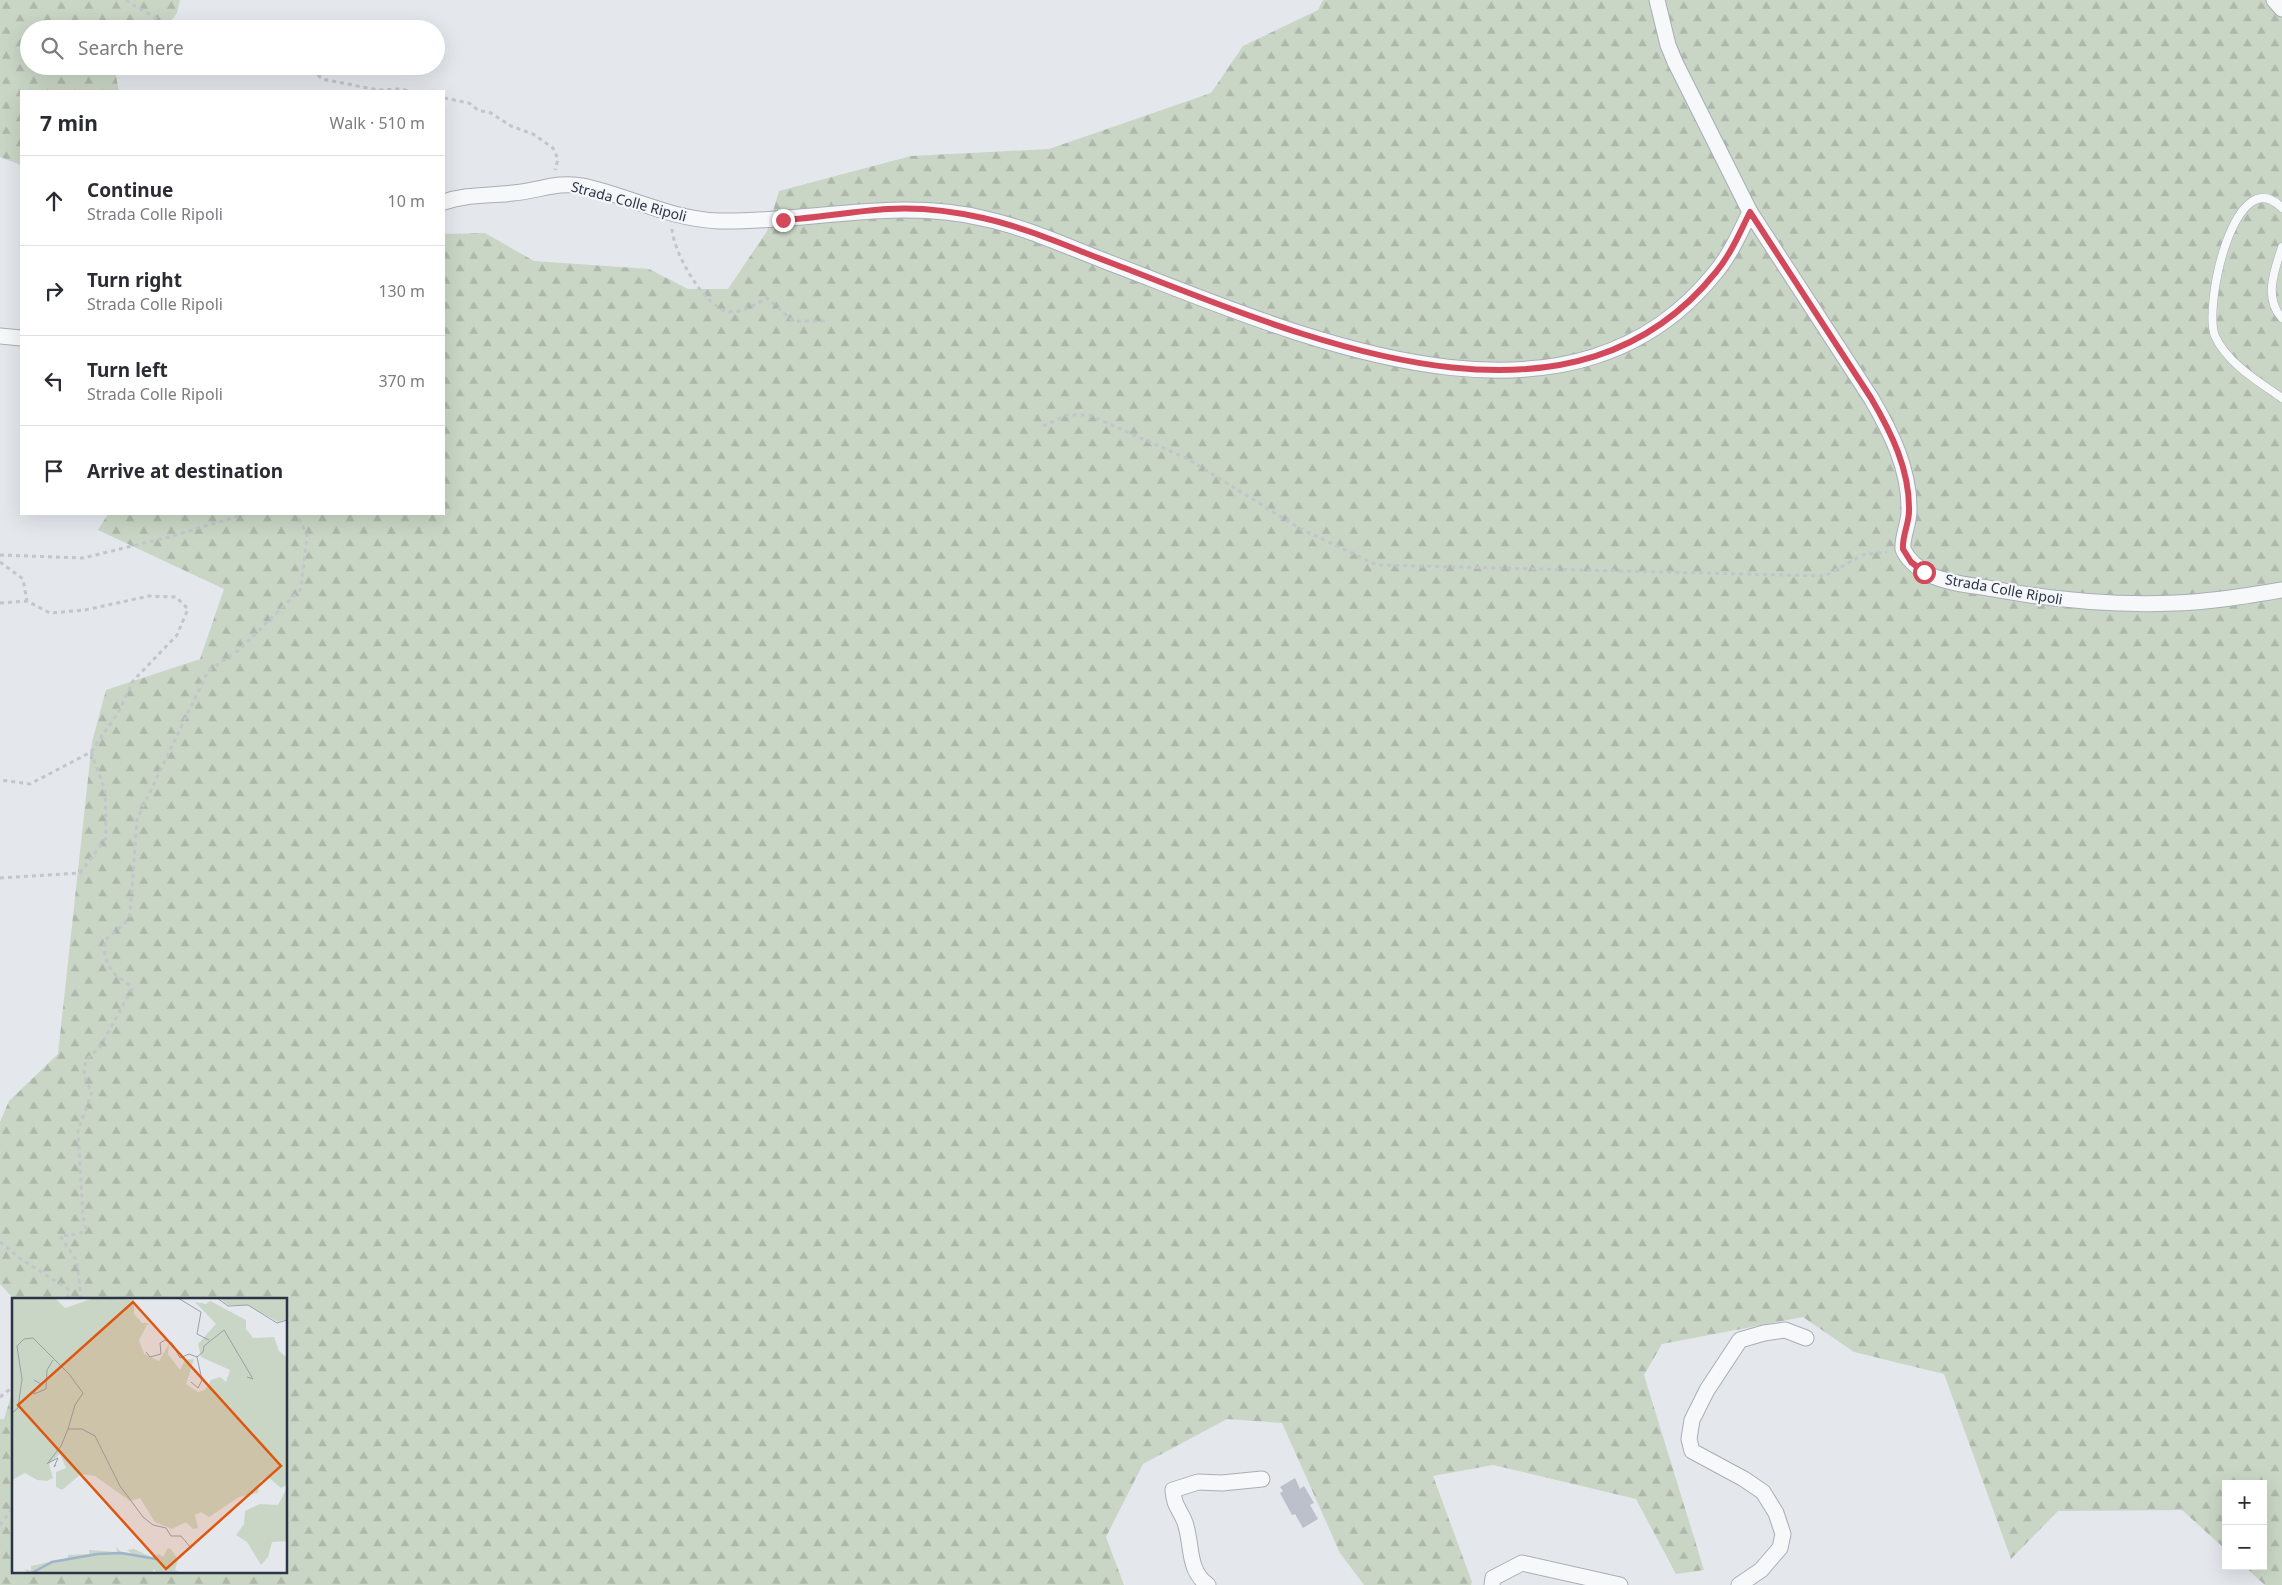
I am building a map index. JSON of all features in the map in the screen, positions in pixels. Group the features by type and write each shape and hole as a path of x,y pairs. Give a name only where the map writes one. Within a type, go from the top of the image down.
{"street":[{"path":"1658,0 1668,45 1675,62 1750,212 1871,398 1893,439 1904,472 1908,501 1908,520 1903,549"},
{"path":"2274,0 2282,9"},
{"name":"Strada Colle Ripoli","path":"445,202 463,196 518,193 550,185 572,184 595,189 671,214 707,220 738,221 809,218 895,208 958,213 1016,227 1250,316 1333,343 1415,363 1512,370 1553,367 1581,361 1614,349 1656,326 1693,297 1718,270 1750,212"},
{"path":"0,336 20,338"},
{"name":"Strada Colle Ripoli","path":"1903,549 1908,558 1918,567 1938,577 1960,583 2056,599 2115,603 2176,604 2282,590"},
{"path":"1739,1585 1761,1570 1780,1548 1783,1534 1776,1513 1763,1492 1744,1479 1692,1451 1689,1439 1692,1420 1707,1390 1740,1340 1764,1333 1785,1330 1806,1338"},
{"path":"1208,1585 1200,1579 1193,1564 1184,1520 1174,1503 1173,1490 1198,1482 1222,1483 1262,1479"},
{"path":"1492,1585 1493,1578 1522,1563 1620,1585"}],"lane":[{"path":"2282,208 2271,200 2257,200 2245,207 2238,217 2222,252 2212,319 2215,337 2227,354 2282,398"},
{"path":"2282,247 2272,289 2276,310 2282,318"}],"path":[{"path":"126,0 137,9 160,20"},
{"path":"318,75 322,79 378,90 405,90"},
{"path":"445,98 469,103 478,110 491,113 511,126 532,134 553,148 558,159 550,185"},
{"path":"671,214 673,241 684,267 709,298 724,310 741,311 767,298 793,321 826,321"},
{"path":"1042,426 1067,415 1089,415 1188,459 1299,528 1377,565 1826,576 1862,555 1903,549"},
{"path":"0,555 84,558 169,537 241,515"},
{"path":"81,1298 77,1261 60,1236 79,1234 86,1228 83,1216 78,1130 92,1092 86,1082 84,1070 86,1060 100,1047 132,989 116,976 103,951 105,940 125,923 130,915 137,819 208,671 239,650 301,589 308,534 298,515"},
{"path":"0,562 23,579 27,601"},
{"path":"0,603 27,601 50,613 85,610 149,596 176,597 188,609 177,635 133,681 119,711 91,752 30,784 0,780"},
{"path":"0,878 80,873 106,838 105,790 91,752"},
{"path":"0,1242 21,1259 68,1289 68,1298"},
{"path":"0,1397 12,1388"},
{"path":"0,1525 12,1509"}],"green space":[{"path":"0,0 180,0 177,13 172,20 20,20 20,75 116,75 119,90 20,90 20,165 0,157"},
{"path":"1323,0 2282,0 2282,1585 2265,1585 2248,1570 2267,1570 2267,1480 2222,1480 2222,1546 2182,1510 2058,1511 2011,1559 1944,1374 1854,1352 1803,1317 1662,1344 1644,1375 1704,1570 1676,1574 1636,1499 1493,1465 1433,1476 1472,1582 1471,1585 1364,1585 1340,1553 1282,1423 1227,1419 1143,1464 1106,1537 1124,1585 0,1585 0,1419 4,1419 12,1393 12,1572 288,1572 288,1298 13,1298 0,1284 0,1122 9,1101 58,1054 92,742 106,690 200,659 224,589 98,530 107,515 445,515 445,234 485,233 534,261 649,269 688,289 728,289 767,231 779,191 911,156 1049,149 1211,93 1243,46 1318,10"}],"building":[{"path":"1295,1478 1300,1489 1304,1486 1314,1503 1310,1505 1318,1519 1303,1528 1295,1514 1292,1515 1280,1493 1283,1491 1280,1487"}],"route":[{"path":"783,220 901,208 926,209 986,218 1016,227 1250,316 1333,343 1415,363 1490,370 1512,370 1553,367 1581,361 1605,353 1660,323 1693,297 1718,270 1750,212 1871,398 1889,429 1906,481 1909,513 1903,549 1911,562 1924,572"}]}
